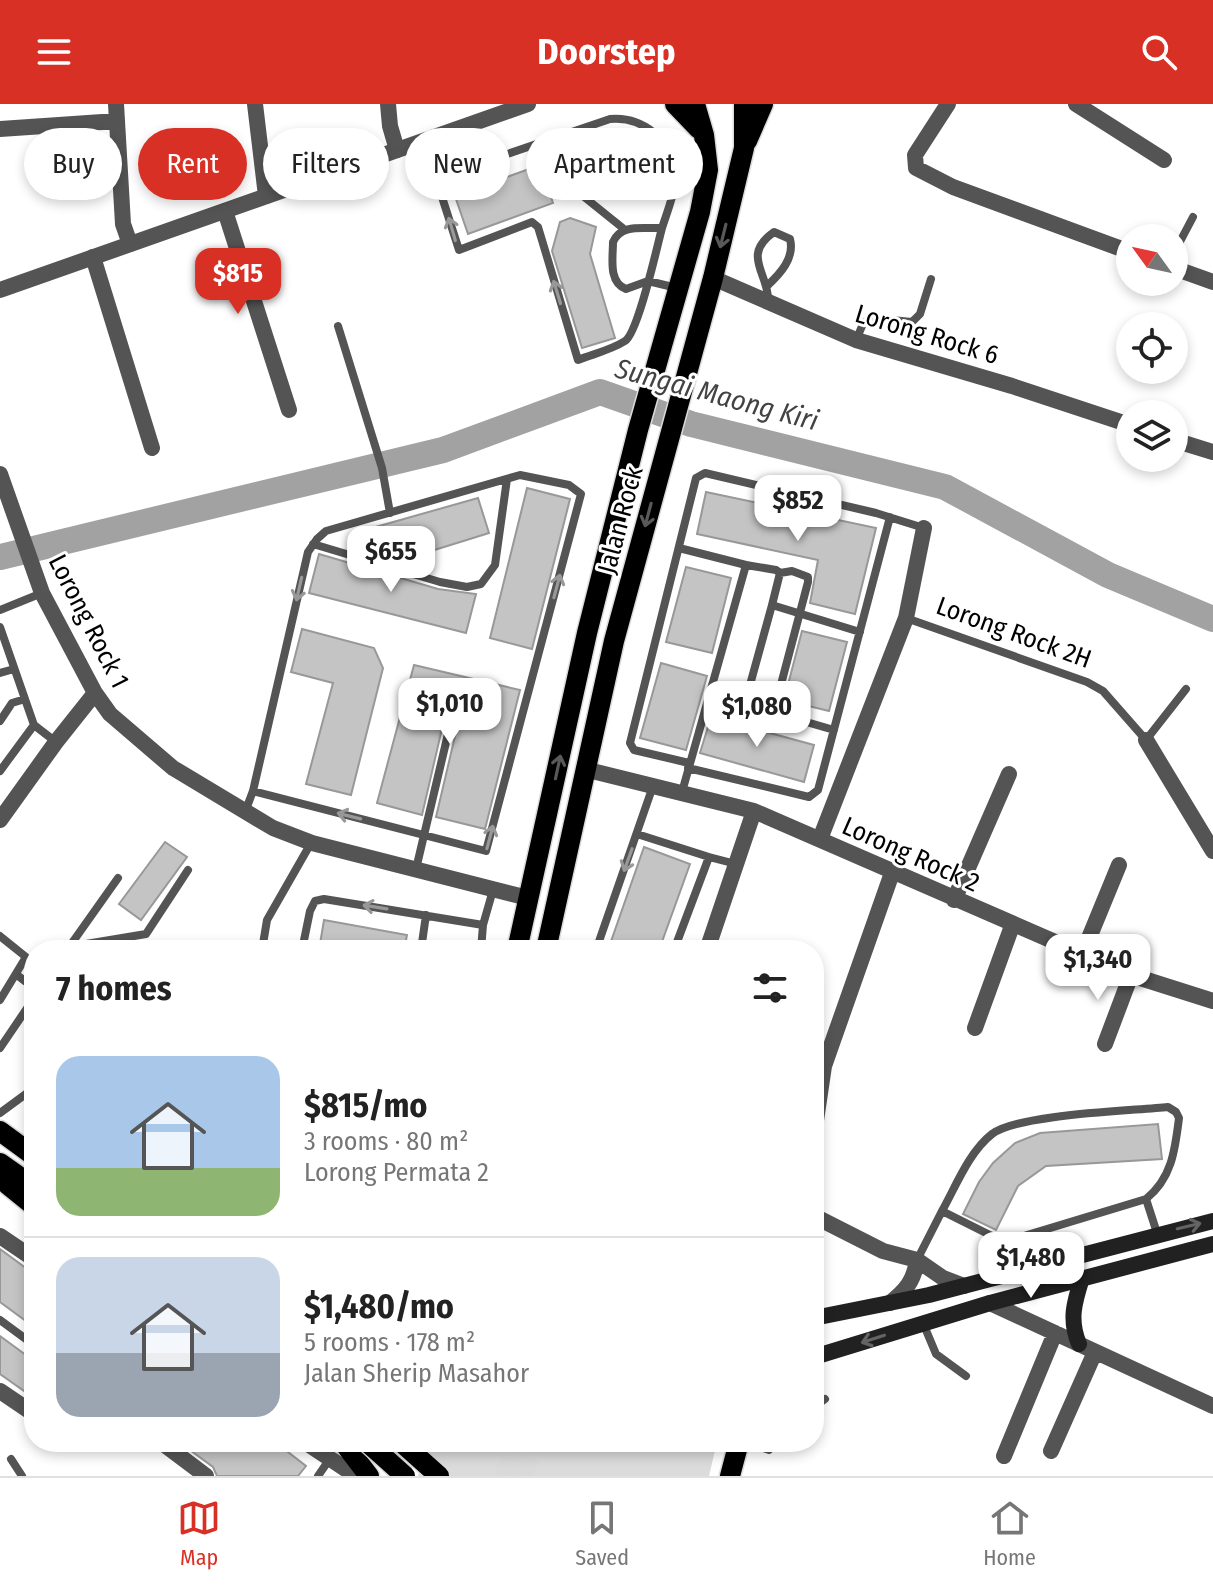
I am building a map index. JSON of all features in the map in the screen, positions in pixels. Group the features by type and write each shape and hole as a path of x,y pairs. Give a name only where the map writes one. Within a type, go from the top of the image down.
{"main road":[{"path":"675,104 687,113 704,135"},
{"name":"Jalan Rock","path":"521,940 587,633 638,430 700,212 708,170 704,135 695,104"},
{"name":"Jalan Rock","path":"551,940 584,769 614,641 713,278 744,148 744,104"},
{"path":"744,148 763,104"},
{"path":"4,1134 24,1140"},
{"path":"4,1134 24,1149"},
{"path":"0,1165 24,1181"},
{"path":"0,1165 8,1185 24,1198"},
{"path":"824,1316 964,1286 1157,1233 1213,1221"},
{"path":"824,1354 990,1303 1213,1244"},
{"path":"1082,1278 1072,1329 1087,1348"},
{"path":"348,1452 359,1475"},
{"path":"378,1452 404,1476"},
{"path":"404,1476 408,1452"},
{"path":"412,1452 439,1476"},
{"path":"730,1476 736,1452"}],"street":[{"path":"255,104 263,171"},
{"path":"388,104 397,150"},
{"path":"450,128 488,111 528,104"},
{"path":"948,104 915,155 916,168 953,187 1116,247"},
{"path":"1076,104 1164,160"},
{"path":"0,129 116,113 123,224 130,244"},
{"path":"389,153 405,147"},
{"path":"0,290 263,197"},
{"path":"225,211 289,410"},
{"path":"93,257 152,448"},
{"path":"1188,273 1213,282"},
{"name":"Lorong Rock 6","path":"713,278 768,294 856,340 1116,420"},
{"path":"1188,444 1213,452"},
{"name":"Lorong Rock 1","path":"0,474 42,593 95,693 110,714 173,768 273,828 312,843 528,898"},
{"path":"820,839 906,618 924,528"},
{"path":"0,820 95,693"},
{"name":"Lorong Rock 2H","path":"1146,740 1213,851"},
{"name":"Lorong Rock 2","path":"584,769 754,811 1082,955 1131,975 1213,1001"},
{"path":"954,900 1009,774"},
{"path":"711,940 754,811"},
{"path":"1082,955 1119,865"},
{"path":"824,1066 892,873"},
{"path":"975,1028 1012,926"},
{"path":"1105,1044 1131,975"},
{"path":"824,1221 883,1251 917,1260 943,1278 964,1286"},
{"path":"0,1236 24,1252"},
{"path":"890,1303 910,1286 917,1260"},
{"path":"990,1303 1213,1406"},
{"path":"1004,1456 1055,1333"},
{"path":"1051,1451 1087,1348"},
{"path":"0,1391 24,1407"},
{"path":"186,1452 204,1476"},
{"path":"318,1452 359,1475"},
{"path":"341,1452 359,1475"}],"lane":[{"path":"583,128 610,119 625,118 648,128"},
{"path":"444,200 461,251 532,222 538,227 578,360 630,337 669,200"},
{"path":"588,200 624,229"},
{"path":"1188,226 1193,217"},
{"path":"662,228 624,229 614,237 614,278 618,286 626,289 648,281 677,288"},
{"path":"774,232 790,239 792,246 785,267 768,294 757,267 759,247 774,232"},
{"path":"856,340 863,324 871,318 912,322 920,314 931,279"},
{"path":"338,326 382,468 390,513"},
{"path":"890,517 818,790 809,797 634,750 630,743 696,478 705,473 890,517 924,528"},
{"path":"245,812 253,791 308,552 326,531 520,475 569,485 581,494 486,851 253,791"},
{"path":"313,544 440,582 467,587 481,584 495,565 507,479"},
{"path":"679,548 808,577 774,711"},
{"path":"682,792 746,565"},
{"path":"745,703 780,573"},
{"path":"0,610 42,593"},
{"path":"772,605 860,632"},
{"name":"Lorong Rock 2H","path":"906,618 1087,682 1103,691 1146,740"},
{"path":"0,627 34,725 56,742"},
{"path":"0,673 14,669"},
{"path":"1146,740 1186,689"},
{"path":"710,694 834,730"},
{"path":"415,870 457,696"},
{"path":"0,721 12,703 25,699"},
{"path":"0,771 34,725"},
{"path":"600,940 653,786"},
{"path":"637,834 737,865"},
{"path":"264,940 267,920 312,843"},
{"path":"678,940 709,857"},
{"path":"110,940 146,934 188,870"},
{"path":"74,940 118,878"},
{"path":"482,940 493,889"},
{"path":"304,940 310,911 315,901 324,899 483,925"},
{"path":"422,940 426,915"},
{"path":"0,936 24,955"},
{"path":"0,1000 24,961"},
{"path":"17,975 24,980"},
{"path":"2,1041 24,1011"},
{"path":"0,1113 24,1095"},
{"path":"917,1260 942,1211 970,1160 993,1134 1024,1121 1168,1107 1179,1118 1174,1159 1158,1190 1146,1199 1004,1242 942,1211"},
{"path":"1146,1199 1157,1233"},
{"path":"0,1320 24,1338"},
{"path":"923,1323 936,1354 966,1376"},
{"path":"11,1459 22,1476"},
{"path":"318,1476 329,1460"}],"shaded area":[{"path":"425,1452 715,1452 709,1476 418,1476"}],"building":[{"path":"526,170 526,200 552,200 553,203 468,234 456,200 510,200 510,176"},
{"path":"570,218 596,227 590,254 615,338 582,348 552,251 560,222"},
{"path":"527,488 570,499 532,649 490,638"},
{"path":"706,492 876,528 855,614 810,603 818,560 697,534"},
{"path":"478,498 489,533 396,562 372,554 365,530"},
{"path":"319,554 438,589 476,594 466,633 309,593"},
{"path":"686,567 731,578 712,653 666,642"},
{"path":"302,629 374,648 383,668 351,795 306,784 333,683 291,672"},
{"path":"802,631 847,642 829,711 784,700"},
{"path":"661,663 707,676 686,750 640,738"},
{"path":"414,665 520,690 485,829 436,817 464,698 459,689 450,694 422,815 377,803"},
{"path":"711,717 814,745 804,782 700,753"},
{"path":"165,842 187,857 141,920 119,904"},
{"path":"644,847 690,864 663,940 611,940"},
{"path":"324,920 407,935 406,940 321,940"},
{"path":"1158,1124 1162,1159 1046,1166 1018,1186 996,1230 963,1214 979,1182 993,1163 1015,1143 1040,1133"},
{"path":"0,1249 24,1267 24,1320 0,1302"},
{"path":"0,1336 24,1354 24,1391 0,1374"},
{"path":"193,1452 288,1452 306,1466 298,1476 217,1476 213,1467"}],"waterway":[{"name":"Sungai Maong Kiri","path":"0,557 443,450 600,392 691,424 945,487 1108,575 1213,619"},
{"path":"1206,616 1213,610"}],"tunnel":[{"path":"504,1476 514,1452"},
{"path":"522,1476 532,1452"}]}
